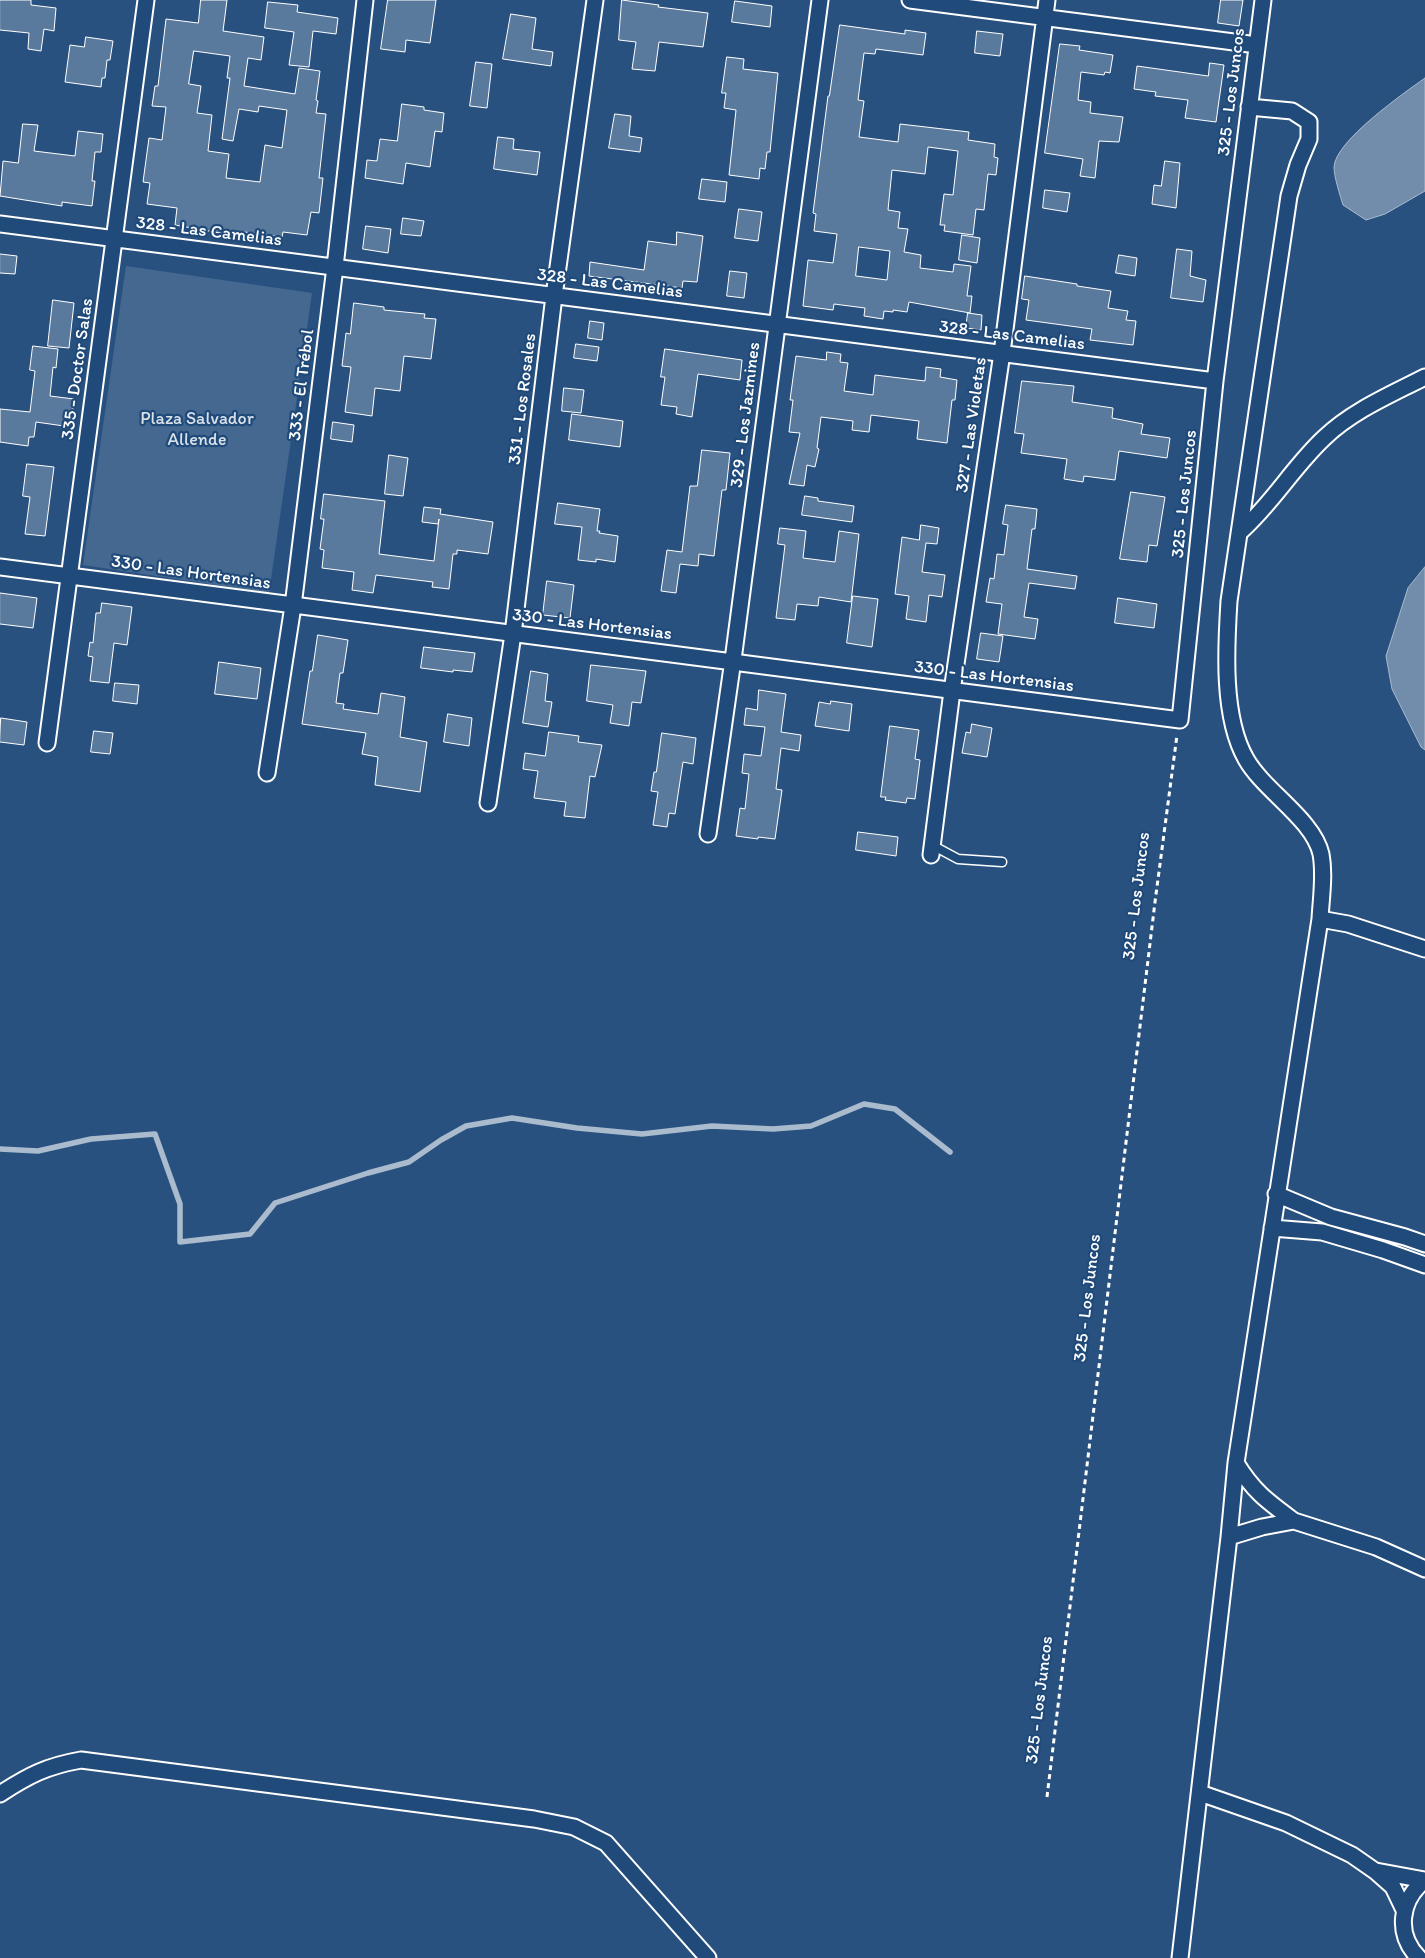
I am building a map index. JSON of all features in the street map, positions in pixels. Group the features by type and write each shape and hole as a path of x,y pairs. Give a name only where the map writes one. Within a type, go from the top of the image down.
{"street":[{"name":"335 - Doctor Salas","path":"47,743 146,0"},
{"name":"333 - El Trébol","path":"267,774 293,606 335,267 365,0"},
{"name":"331 - Los Rosales","path":"488,803 513,634 554,296 596,0"},
{"name":"329 - Los Jazmines","path":"708,834 733,660 820,0"},
{"path":"910,0 1256,45"},
{"name":"327 - Las Violetas","path":"932,850 952,691 1002,353 1047,0"},
{"name":"325 - Los Juncos","path":"1180,720 1216,381 1263,0"},
{"path":"1180,1958 1236,1463 1276,1194 1320,919 1322,873 1321,855 1317,843 1304,824 1256,774 1246,759 1235,736 1227,681 1229,601 1290,196 1298,165 1309,139 1310,122 1292,111 1249,107"},
{"name":"328 - Las Camelias","path":"0,224 1216,381"},
{"path":"1240,532 1269,503 1304,459 1324,438 1360,411 1425,377"},
{"name":"330 - Las Hortensias","path":"0,566 293,606 733,660 952,691 1180,720"},
{"path":"1320,919 1348,924 1425,948"},
{"path":"1276,1194 1330,1217 1425,1244"},
{"path":"1272,1228 1322,1232 1425,1265"},
{"path":"1236,1463 1248,1483 1262,1497 1294,1521 1376,1548 1425,1569"},
{"path":"1229,1537 1262,1527 1294,1521"},
{"path":"0,1794 27,1776 55,1765 81,1760 524,1818 574,1827 606,1843 708,1958"},
{"path":"1200,1794 1286,1823 1352,1855 1375,1870 1393,1887 1404,1910"},
{"path":"1375,1870 1401,1877 1425,1880"},
{"path":"1415,1956 1406,1940 1403,1925 1404,1910 1408,1898 1415,1888 1425,1880"}],"lane":[{"path":"932,850 958,859 1002,862"}],"path":[{"name":"325 - Los Juncos","path":"1047,1797 1155,902 1180,720"}],"green space":[{"name":"Plaza Salvador Allende","path":"126,266 312,293 269,593 83,565"}],"shaded area":[{"path":"1425,78 1425,191 1385,214 1366,220 1343,205 1334,171 1337,156 1346,144 1372,118"},
{"path":"1425,567 1425,750 1421,747 1392,689 1386,656 1408,588"}],"building":[{"path":"0,0 31,0 31,5 56,8 54,31 44,29 41,51 28,49 29,33 0,30"},
{"path":"201,0 227,0 223,31 264,37 261,60 248,58 244,86 295,94 299,68 320,71 316,113 326,114 319,178 323,178 319,213 311,212 307,235 283,232 282,237 237,231 237,236 175,225 177,208 147,204 150,183 143,182 149,138 162,140 166,107 152,106 155,86 158,86 166,19 198,23","holes":["194,51 230,56 227,78 230,78 222,139 233,141 239,109 258,112 259,106 287,110 282,148 265,145 260,182 226,178 229,154 208,151 212,115 197,113 201,86 189,84"]},
{"path":"388,0 436,0 430,43 406,40 405,52 381,49"},
{"path":"622,0 659,5 658,7 708,13 703,47 659,42 655,71 632,69 636,42 619,40"},
{"path":"1221,0 1243,0 1239,26 1218,23"},
{"path":"735,1 772,6 770,27 732,22"},
{"path":"268,2 298,5 297,12 338,18 336,34 313,31 309,67 289,65 294,32 265,28"},
{"path":"511,14 536,18 532,49 553,52 551,66 503,59"},
{"path":"840,25 905,34 905,30 926,33 923,55 876,49 875,54 864,53 858,100 864,101 859,137 898,142 900,124 969,132 968,140 995,144 994,157 998,158 996,175 988,174 984,210 976,209 973,235 944,231 945,225 940,225 944,194 953,195 958,151 928,147 925,174 892,170 888,210 900,212 898,228 908,229 904,252 921,255 920,268 953,272 954,264 971,266 967,296 972,296 970,313 909,302 907,312 884,311 883,319 864,316 865,308 834,304 833,310 803,306 808,260 833,263 837,234 814,231 816,214 813,213","holes":["859,247 890,251 887,280 856,276"]},
{"path":"977,31 1003,34 1000,56 975,53"},
{"path":"86,37 113,41 110,60 107,60 105,78 102,78 101,87 65,82 70,45 84,47"},
{"path":"1060,44 1080,46 1079,50 1113,55 1110,73 1105,72 1104,75 1081,72 1078,100 1091,102 1090,113 1123,117 1119,142 1099,141 1095,178 1080,176 1083,159 1045,153"},
{"path":"727,57 744,59 743,69 778,73 770,152 767,152 765,169 760,168 759,179 729,175 736,110 724,108 726,93 722,93"},
{"path":"476,62 492,64 487,108 470,106"},
{"path":"1210,63 1224,65 1216,122 1185,118 1188,100 1155,96 1156,92 1134,89 1137,66 1208,76"},
{"path":"402,104 424,107 424,110 444,113 442,132 435,131 430,167 406,163 403,184 365,178 367,160 377,161 380,139 397,141"},
{"path":"615,114 631,116 629,136 642,138 640,152 609,148"},
{"path":"23,124 38,125 34,151 75,156 78,131 103,134 101,152 95,152 92,181 95,181 92,206 62,202 62,206 0,196 3,161 18,163"},
{"path":"498,137 514,139 513,149 540,152 537,175 494,169"},
{"path":"1165,161 1180,163 1176,208 1152,204 1154,185 1161,186"},
{"path":"702,179 727,182 725,202 699,199"},
{"path":"1045,190 1070,193 1067,212 1043,208"},
{"path":"739,209 762,212 758,241 735,238"},
{"path":"403,218 424,221 421,236 401,234"},
{"path":"366,226 391,229 388,253 363,249"},
{"path":"677,232 703,236 697,282 683,281 682,288 589,276 590,262 644,270 648,241 676,245"},
{"path":"962,235 980,238 977,263 959,260"},
{"path":"1177,249 1192,251 1190,276 1206,280 1203,302 1171,298"},
{"path":"0,254 17,256 15,274 0,273"},
{"path":"1119,255 1137,258 1135,276 1116,273"},
{"path":"730,271 747,273 744,298 727,296"},
{"path":"1025,276 1111,291 1108,308 1128,311 1126,320 1136,321 1133,345 1090,340 1092,329 1026,320 1029,300 1022,299"},
{"path":"53,300 74,303 69,348 48,346"},
{"path":"354,303 384,307 384,310 425,314 424,318 436,319 431,359 404,356 400,391 375,388 372,416 345,412 351,367 342,366 346,333 350,334"},
{"path":"968,313 982,315 981,330 966,328"},
{"path":"590,321 604,323 602,340 588,338"},
{"path":"576,344 599,347 597,361 574,358"},
{"path":"33,346 58,349 56,368 53,367 50,396 74,399 71,427 36,422 34,437 29,437 28,446 0,442 0,409 30,412 35,371 30,370"},
{"path":"665,349 742,360 740,380 698,374 692,417 676,414 677,407 661,405 665,377 661,377"},
{"path":"827,352 841,354 840,362 848,363 844,391 873,395 875,375 925,381 926,367 941,369 940,377 957,380 955,400 952,400 947,443 917,439 919,421 871,415 869,432 852,430 853,421 821,417 817,448 819,449 815,467 807,465 804,486 789,484 800,433 789,432 793,400 790,400 796,356 826,360"},
{"path":"1022,381 1074,386 1072,402 1113,408 1112,418 1143,424 1141,434 1170,438 1167,458 1119,451 1115,480 1084,476 1083,482 1064,479 1067,459 1021,453 1024,434 1015,433"},
{"path":"564,388 584,390 581,413 562,411"},
{"path":"572,414 623,421 620,447 569,440"},
{"path":"333,422 354,425 352,442 331,439"},
{"path":"702,450 730,453 726,490 722,490 714,556 699,554 698,566 680,564 676,593 661,591 667,550 682,552 690,486 697,486"},
{"path":"389,455 408,458 403,496 385,494"},
{"path":"27,464 54,467 45,536 25,534 30,497 23,496"},
{"path":"1131,492 1165,497 1157,546 1149,545 1147,562 1120,559"},
{"path":"324,494 385,501 379,554 434,561 439,519 438,524 422,522 424,507 441,509 440,514 493,522 488,554 457,550 457,554 453,554 449,589 432,587 433,582 376,575 373,593 352,590 354,572 322,568 324,550 320,549 324,519 321,519"},
{"path":"805,496 818,498 818,501 854,506 852,522 802,515"},
{"path":"558,503 600,509 597,531 618,536 615,562 596,559 596,562 578,560 582,527 555,524"},
{"path":"1006,505 1037,509 1035,529 1032,529 1027,569 1077,576 1075,589 1029,583 1024,617 1038,619 1035,639 998,634 1002,604 986,602 990,578 994,579 997,554 1004,555 1008,525 1003,524"},
{"path":"921,525 939,528 937,544 926,543 922,572 945,575 942,597 929,595 926,622 906,619 909,596 895,594 902,537 919,540"},
{"path":"780,528 806,531 803,558 835,562 839,531 859,534 851,602 819,597 818,606 797,604 795,620 776,618 785,545 778,544"},
{"path":"547,581 574,585 570,618 543,615"},
{"path":"0,593 37,598 33,628 0,624"},
{"path":"853,596 878,599 872,647 847,643"},
{"path":"1118,598 1157,604 1154,628 1115,623"},
{"path":"102,603 132,607 127,645 114,643 109,683 90,681 93,657 88,656 90,642 93,643 96,613 100,613"},
{"path":"981,633 1003,636 999,662 977,659"},
{"path":"318,635 348,640 343,673 340,673 336,703 344,704 343,709 378,714 381,693 405,697 400,737 427,742 420,792 375,785 378,757 362,754 366,733 302,724 310,671 312,671"},
{"path":"424,647 475,653 472,672 421,668"},
{"path":"219,662 261,668 257,699 215,694"},
{"path":"591,665 646,671 641,703 632,702 629,726 610,723 613,705 587,701"},
{"path":"531,671 548,674 545,701 552,702 548,727 523,723"},
{"path":"115,683 139,685 137,704 113,701"},
{"path":"759,690 786,694 781,732 801,735 799,751 781,748 776,789 782,790 775,839 736,836 740,808 745,809 749,774 742,773 744,754 761,756 765,727 744,725 746,708 757,710"},
{"path":"831,701 852,704 849,731 815,726 819,702 830,704"},
{"path":"448,714 472,718 469,746 444,742"},
{"path":"1,718 27,722 24,745 0,742"},
{"path":"972,724 992,728 987,757 962,753 966,732 970,733"},
{"path":"890,726 919,730 915,759 920,760 915,799 907,798 906,803 885,800 886,797 881,797"},
{"path":"94,731 113,733 110,754 91,752"},
{"path":"549,732 579,736 578,742 602,745 595,777 590,776 585,818 564,816 566,802 534,798 538,771 523,769 525,753 545,756"},
{"path":"662,733 696,738 693,764 683,762 675,814 669,813 667,827 653,825 658,792 651,791"},
{"path":"858,832 898,837 896,856 856,850"}],"waterway":[{"path":"0,1149 38,1151 91,1139 155,1134 180,1204 180,1242 250,1234 275,1203 409,1162 441,1140 466,1126 512,1118 577,1128 642,1134 712,1126 773,1129 811,1126 864,1104 895,1109 950,1152"}]}
